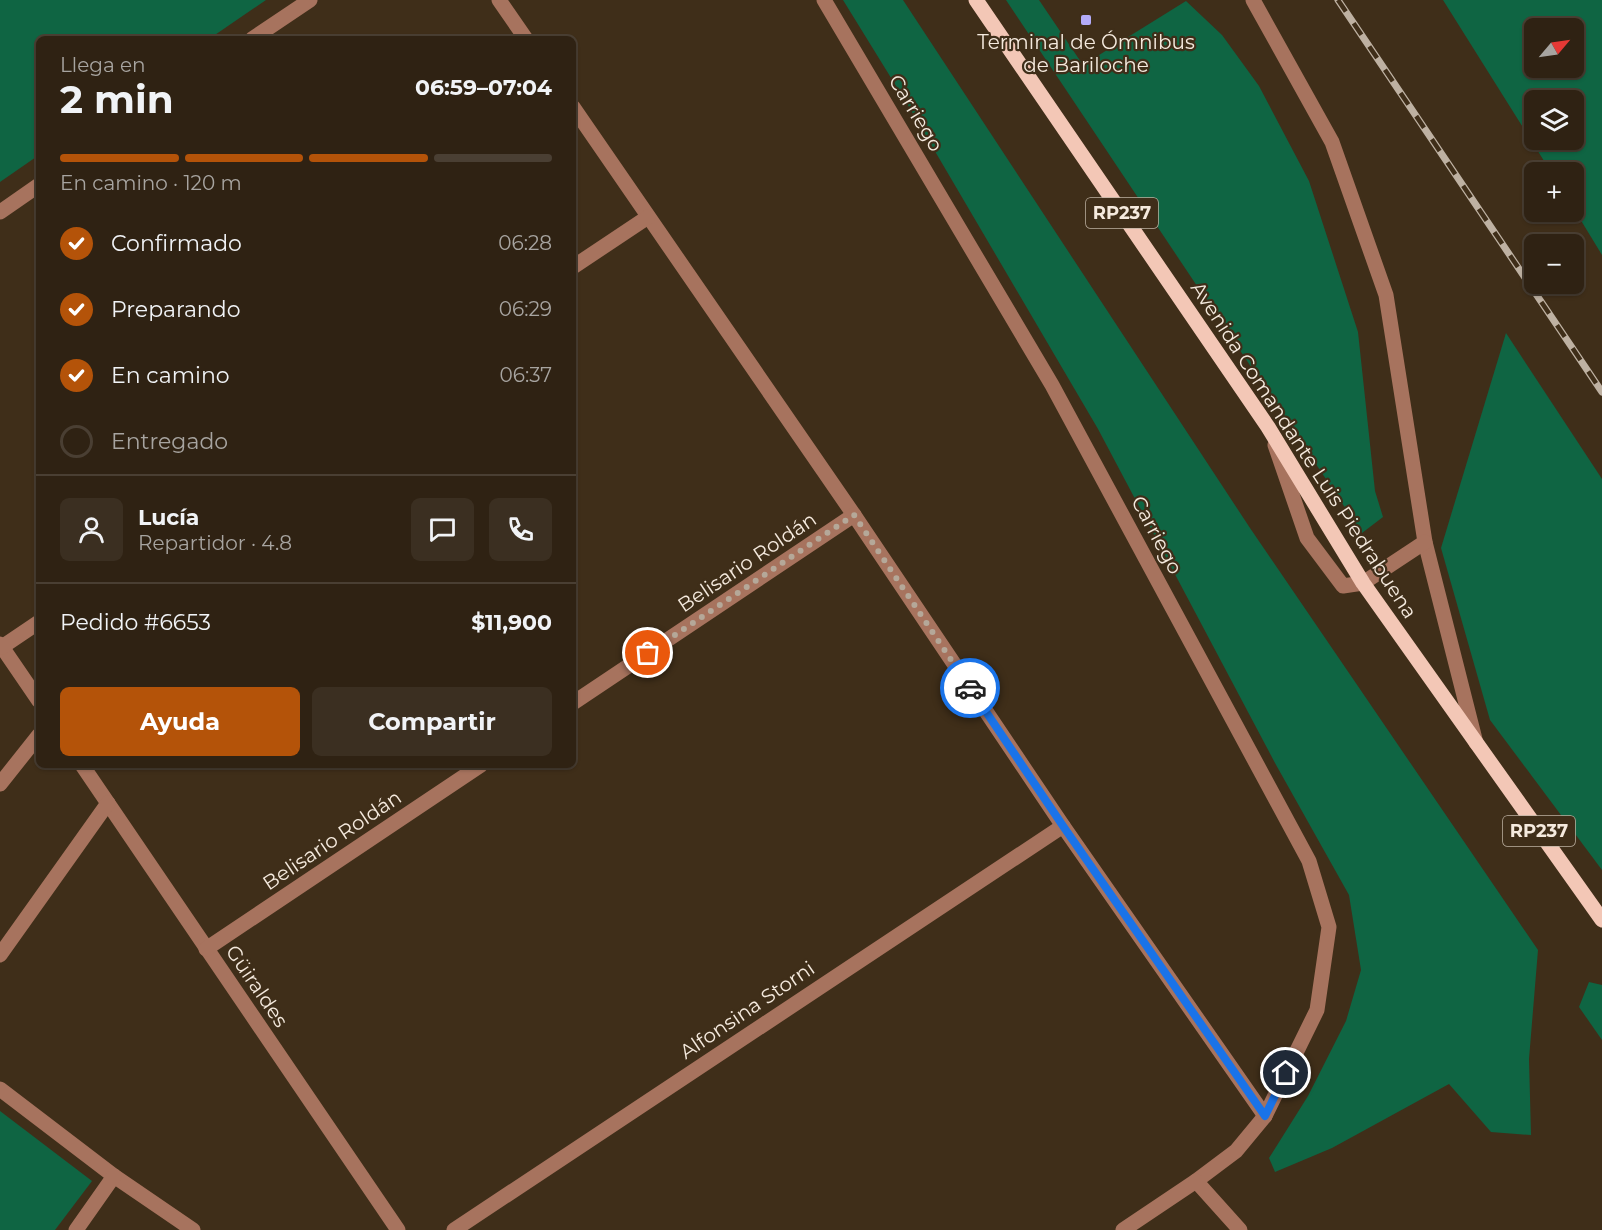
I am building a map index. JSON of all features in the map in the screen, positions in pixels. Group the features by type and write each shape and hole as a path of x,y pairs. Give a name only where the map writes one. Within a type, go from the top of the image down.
{"main road":[{"name":"Avenida Comandante Luis Piedrabuena","path":"976,0 1268,427 1364,583 1602,920"}],"street":[{"path":"256,36 310,0"},
{"path":"499,0 524,36"},
{"name":"Carriego","path":"825,0 1052,385 1309,861 1329,927 1317,1010 1265,1116 1236,1151 1123,1230"},
{"path":"1253,0 1332,142 1386,295 1425,542 1476,742"},
{"path":"576,111 854,515 1063,826 1265,1116"},
{"path":"0,212 36,187"},
{"path":"576,265 648,217"},
{"path":"1268,427 1308,538 1344,586 1364,583 1425,542"},
{"name":"Belisario Roldán","path":"576,702 854,515"},
{"path":"36,624 1,646 36,697"},
{"path":"0,784 36,739"},
{"name":"Güiraldes","path":"84,768 398,1230"},
{"name":"Belisario Roldán","path":"206,949 477,768"},
{"path":"0,955 108,803"},
{"name":"Alfonsina Storni","path":"454,1230 1063,826"},
{"path":"0,1089 114,1176 193,1230"},
{"path":"76,1230 114,1176"},
{"path":"1196,1181 1240,1230"}],"green space":[{"path":"0,0 266,0 213,36 36,36 36,157 0,182"},
{"path":"843,0 903,0 1250,528 1538,950 1529,1059 1531,1135 1491,1132 1449,1084 1332,1148 1275,1172 1269,1158 1308,1096 1346,1021 1361,970 1349,895 1275,763 1098,429 909,107"},
{"path":"1006,0 1039,0 1083,65 1186,1 1222,35 1259,86 1309,181 1358,332 1375,491 1383,517 1362,533"},
{"path":"1443,0 1602,0 1602,255 1582,222 1584,222 1584,162 1545,162 1537,150 1584,150 1584,90 1524,90 1524,129"},
{"path":"1506,333 1602,479 1602,870 1490,720 1441,548"},
{"path":"1589,982 1602,985 1602,1040 1579,1007"},
{"path":"0,1111 92,1181 55,1230 0,1230"}],"railway":[{"path":"1338,0 1602,392"}],"way so far":[{"path":"648,653 854,515 970,688"}],"place":[{"name":"Terminal de Ómnibus de Bariloche","path":"1086,20"}],"route":[{"path":"970,688 1265,1116 1286,1073"}]}
